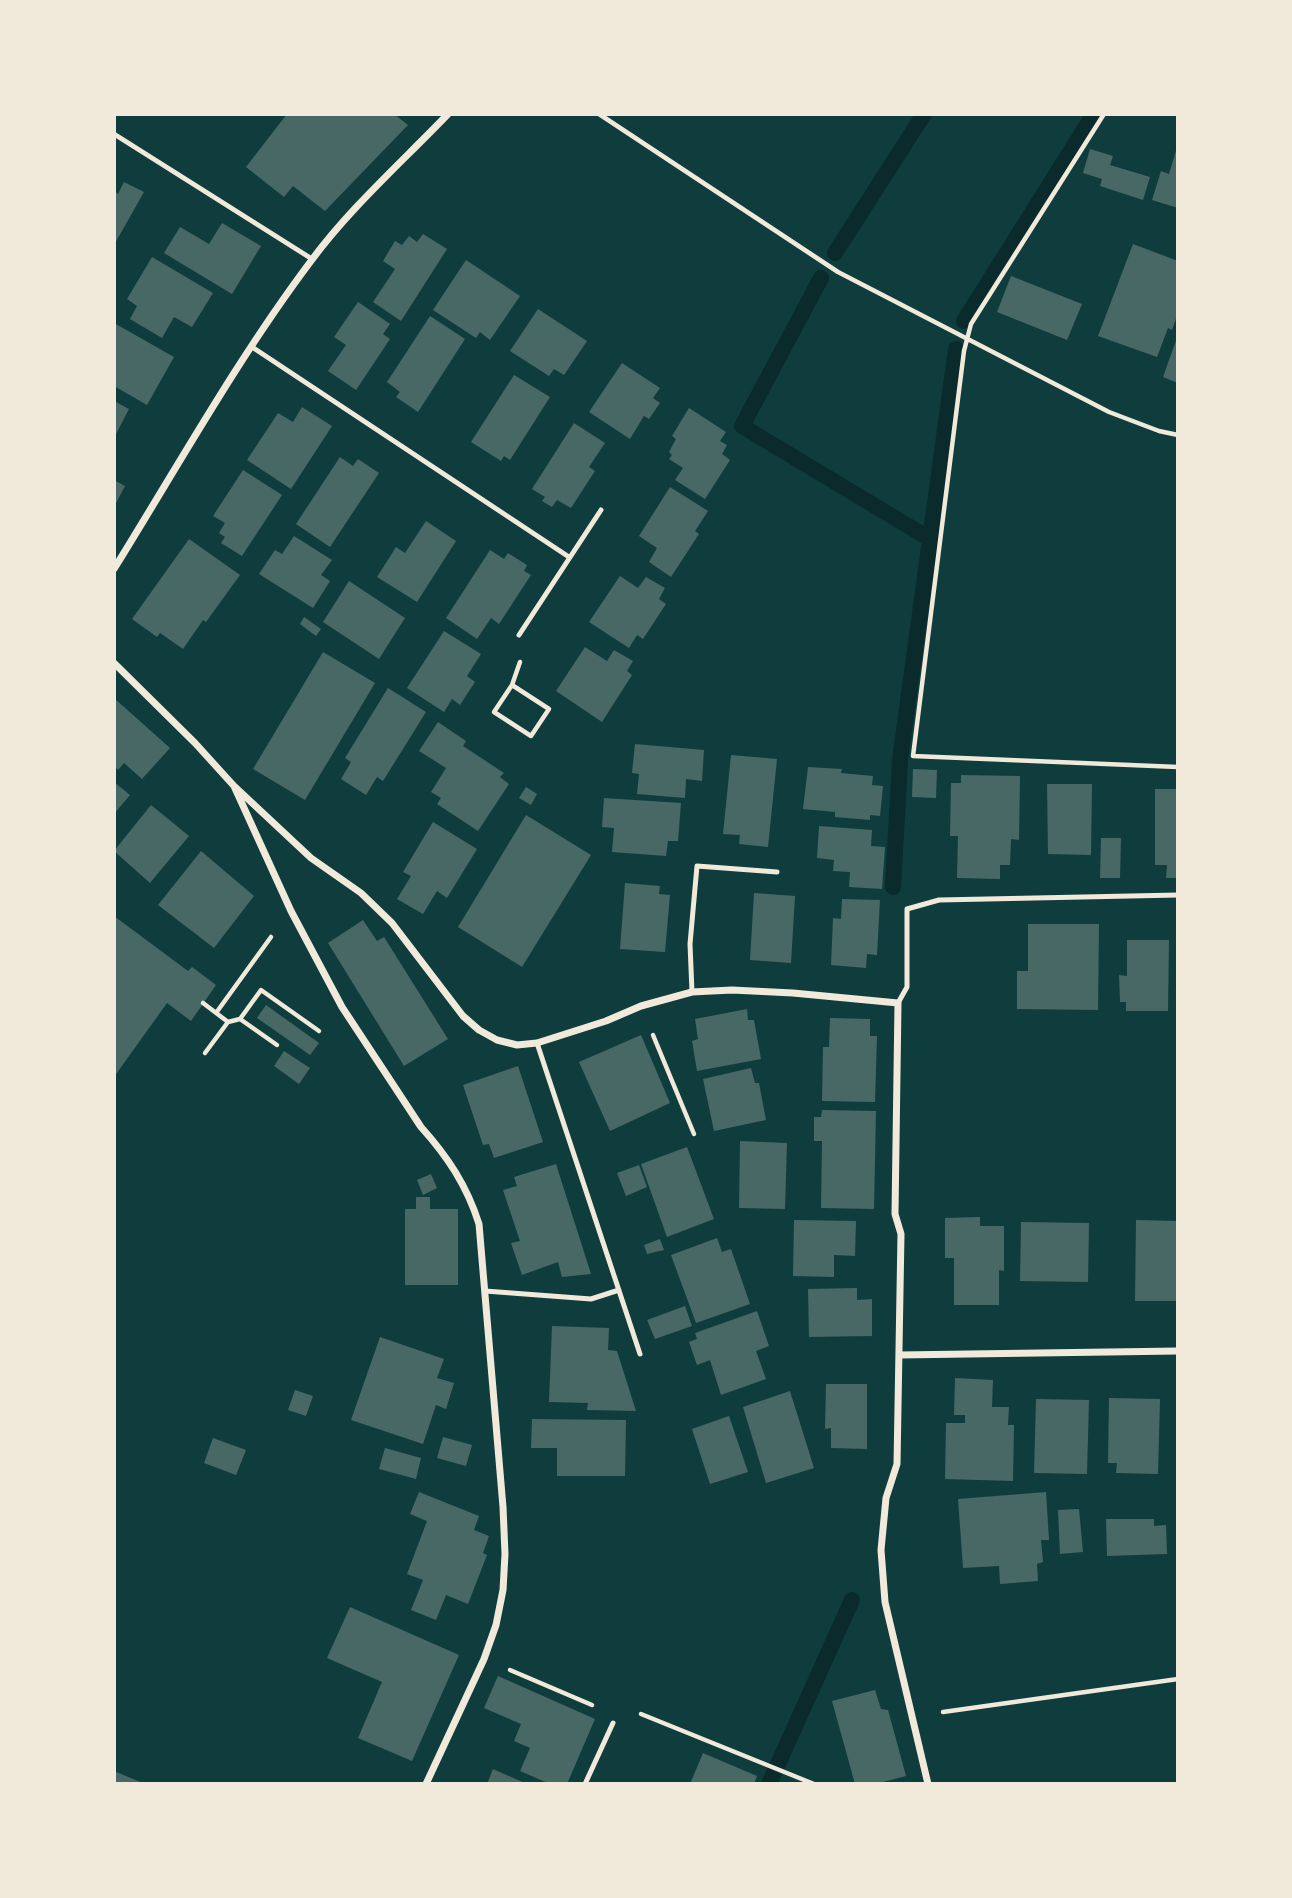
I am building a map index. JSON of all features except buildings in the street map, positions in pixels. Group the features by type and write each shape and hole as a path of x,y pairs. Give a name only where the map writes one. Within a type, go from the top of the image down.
{"street":[{"path":"114,569 252,347 312,259 374,189 448,114"},
{"path":"114,663 195,743 234,786 311,858 361,893 392,923 448,999 479,1030 497,1040 517,1045 537,1043 606,1021 641,1006 692,992 732,990 793,993 898,1003 895,1214 901,1234 897,1464 886,1499 881,1550 885,1602 928,1784"},
{"path":"234,786 291,911 356,1031 421,1128 436,1144 465,1186 479,1224 505,1554 503,1590 496,1625 484,1659 426,1784"},
{"path":"899,1355 1178,1351"}],"lane":[{"path":"114,134 312,259"},
{"path":"252,347 569,557"},
{"path":"519,635 601,510"},
{"path":"692,992 691,944 697,866 777,872"},
{"path":"898,1003 907,987 907,909 939,900 1178,895"},
{"path":"537,1043 640,1354"},
{"path":"485,1291 591,1299 619,1290"},
{"path":"585,1784 613,1723"}],"path":[{"path":"600,114 838,272 1108,412 1159,431 1178,435"},
{"path":"1104,114 971,324 962,364 913,756 1178,767"},
{"path":"512,685 549,709 531,736 494,712 512,685"},
{"path":"216,1013 261,951"},
{"path":"205,1053 228,1022 240,1019 261,990 332,1041 356,1031"},
{"path":"203,1003 228,1022"},
{"path":"641,1006 694,1134"},
{"path":"240,1019 277,1045"},
{"path":"484,1659 603,1709 613,1723 624,1713 635,1712 814,1784"},
{"path":"912,1717 1178,1679"}],"waterway":[{"path":"835,253 924,114"},
{"path":"964,321 1094,114"},
{"path":"821,278 742,426 930,539"},
{"path":"893,887 900,760 956,349"},
{"path":"769,1784 852,1600"}]}
